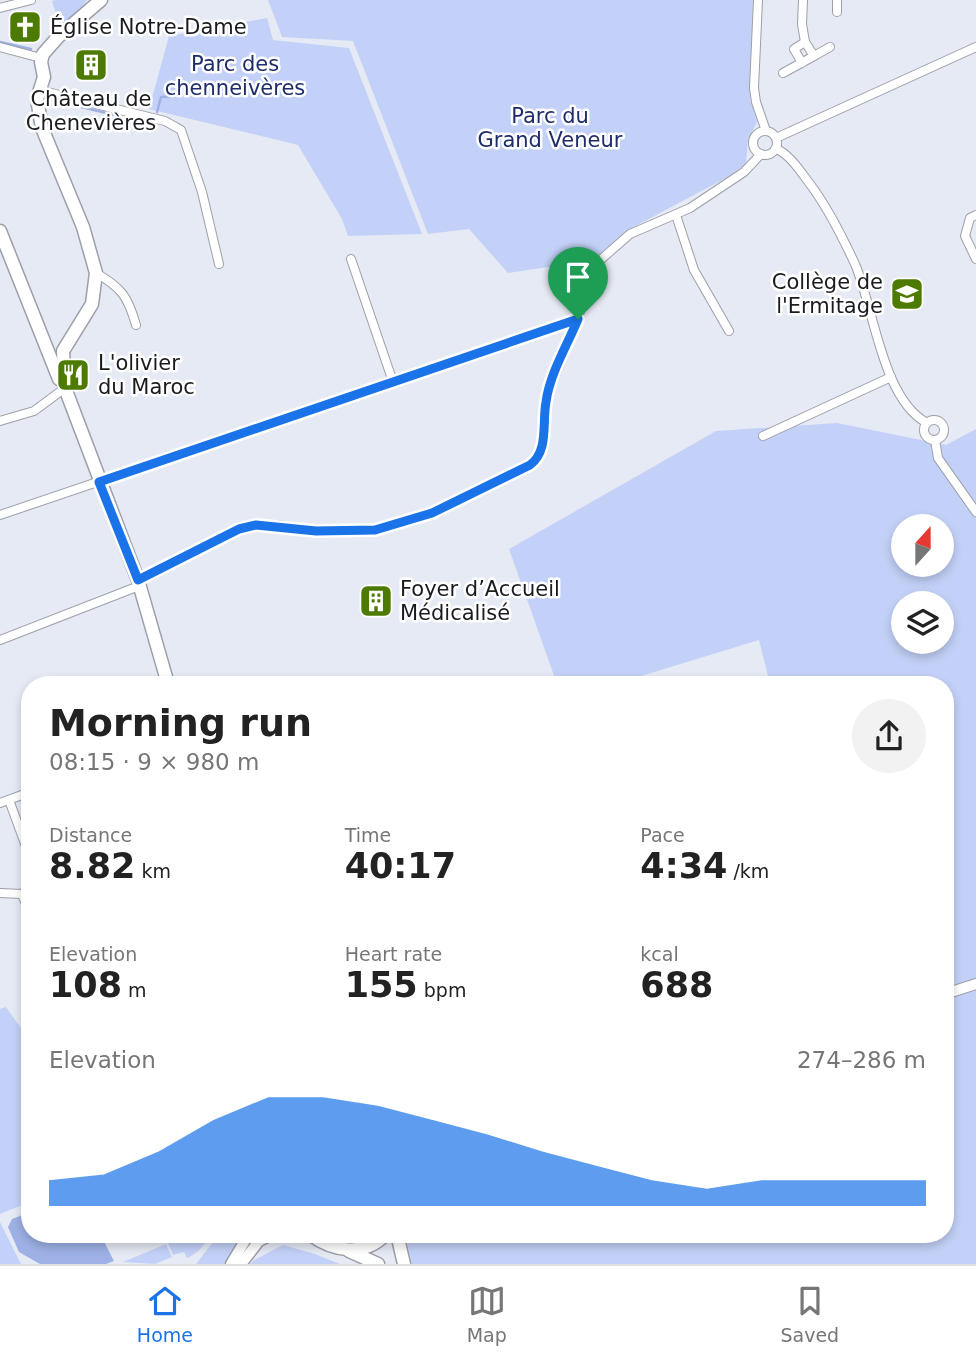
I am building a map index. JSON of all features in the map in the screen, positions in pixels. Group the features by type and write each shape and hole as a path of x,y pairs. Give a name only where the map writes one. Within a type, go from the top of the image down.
{"main road":[{"path":"65,388 62,351 92,304 96,273 83,227 42,128 37,99 44,77 41,58 47,47 101,0"},
{"path":"0,231 5,258 65,388 139,583 166,676"},
{"path":"49,354 62,351"},
{"path":"231,1264 244,1243"},
{"path":"240,1264 257,1243"},
{"path":"324,1243 377,1264"},
{"path":"346,1250 367,1248 374,1243"},
{"path":"399,1243 404,1264"}],"street":[{"path":"0,8 31,0"},
{"path":"758,0 754,89 766,131 776,138 777,149 801,172 830,215 855,265 866,295 877,341 891,377 911,412 927,423"},
{"path":"803,0 802,24 806,42 814,56"},
{"path":"837,0 837,12"},
{"path":"802,63 794,49 806,42"},
{"path":"0,47 41,58"},
{"path":"783,73 830,47"},
{"path":"776,138 976,47"},
{"path":"39,90 171,122 181,130 202,192 219,264"},
{"path":"761,155 754,148 754,139 760,132 766,131"},
{"path":"0,640 139,583 239,529 256,525 316,531 375,530 432,513 530,465 538,458 542,449 545,403 550,384 578,319 590,269 630,233 676,215 744,172 761,155 770,154 777,149"},
{"path":"676,215 694,270 729,331"},
{"path":"976,215 970,218 965,236 976,259"},
{"path":"351,259 393,382"},
{"path":"96,273 113,283 124,294 129,301 136,326"},
{"path":"0,515 578,319"},
{"path":"763,436 891,377"},
{"path":"0,421 33,411 65,388"},
{"path":"936,420 944,426 942,436 935,440 929,439 924,433 927,423 936,420"},
{"path":"935,440 938,458 976,512"},
{"path":"21,795 4,802 21,839"},
{"path":"0,893 21,894"},
{"path":"954,991 976,984"}],"green space":[{"path":"87,0 60,26 52,1"},
{"name":"Parc du Grand Veneur","path":"268,0 753,0 750,99 757,122 748,140 746,164 726,178 626,231 597,256 582,262 508,273 469,229 428,234 353,41 282,37"},
{"name":"Parc des chenneivères","path":"267,18 273,40 349,48 422,234 348,236 342,219 298,145 149,109 169,36"},
{"path":"837,423 946,445 976,429 976,1264 412,1264 407,1243 954,1243 954,676 768,676 759,640 641,676 554,676 509,549 716,431"},
{"path":"6,1007 21,1028 21,1206 0,1214 0,1009"},
{"path":"0,1222 21,1264 0,1264"},
{"path":"168,1243 205,1243 187,1258 184,1252 173,1255"},
{"path":"212,1243 236,1243 224,1264 196,1264"},
{"path":"166,1244 172,1257 155,1264 123,1262"},
{"path":"283,1245 315,1254 340,1264 250,1264"}],"shaded area":[{"path":"21,1216 21,1243 105,1243 114,1261 106,1264 40,1264 19,1252 8,1227 12,1219"}],"waterway":[{"path":"0,42 31,49"},
{"path":"157,112 161,97 177,96"},
{"path":"60,102 119,116"}],"place":[{"name":"Église Notre-Dame","path":"25,27"},
{"name":"Château de Chenevières","path":"91,65"},
{"name":"Collège de l'Ermitage","path":"907,294"},
{"name":"L'olivier du Maroc","path":"73,375"},
{"name":"Foyer d’Accueil Médicalisé","path":"376,601"}],"route":[{"path":"578,319 550,384 545,403 542,449 535,462 530,465 432,513 375,530 316,531 256,525 239,529 138,580 99,482 578,319"}]}
